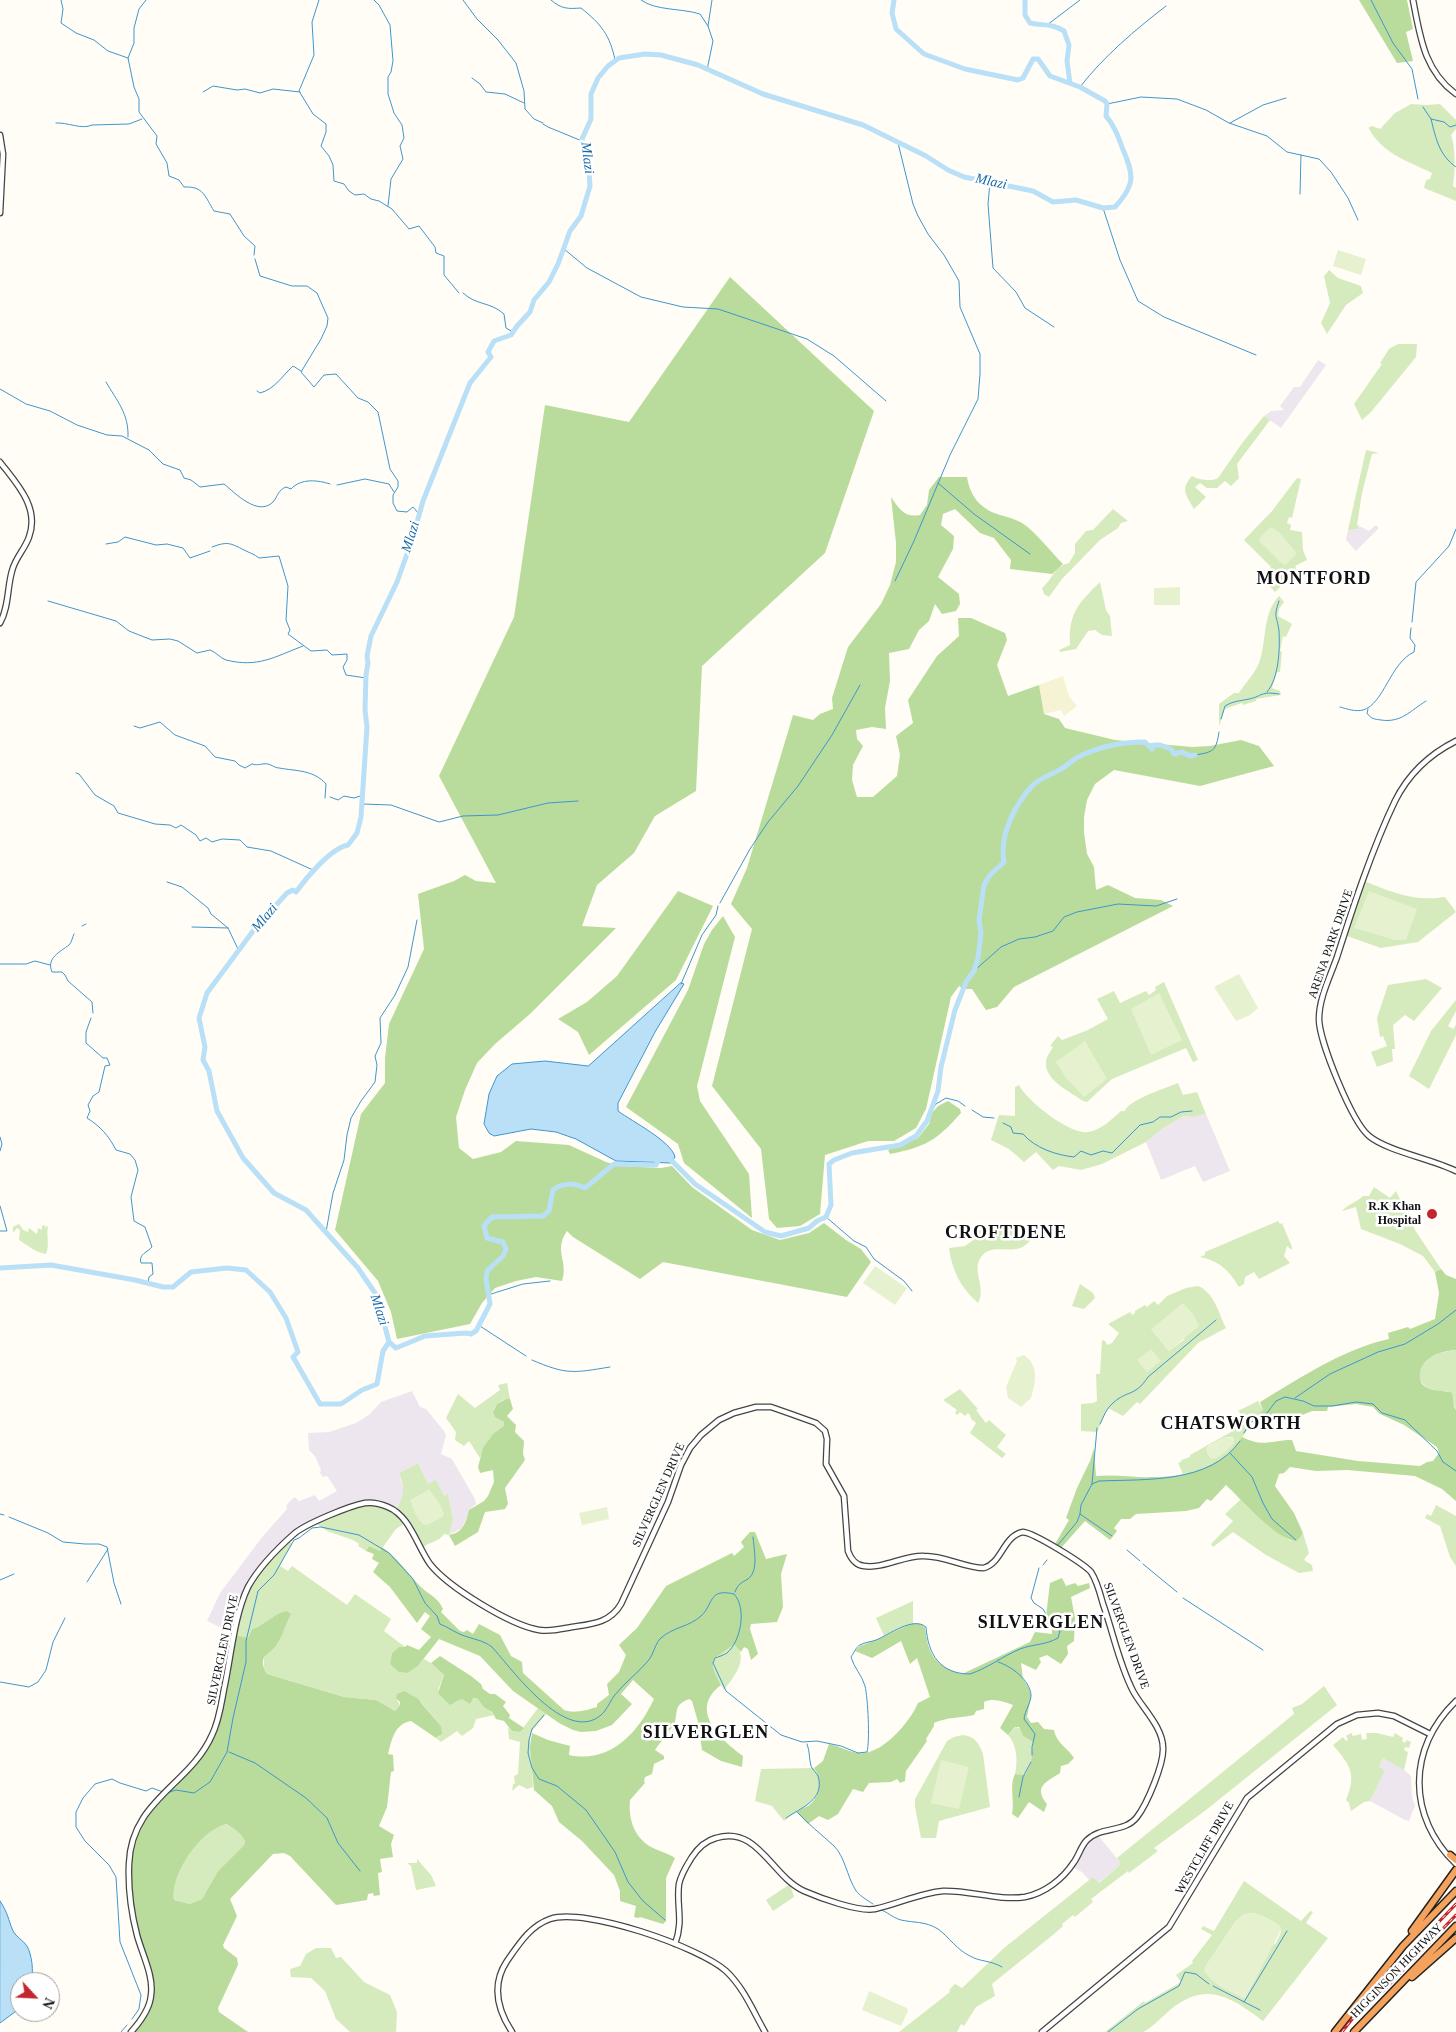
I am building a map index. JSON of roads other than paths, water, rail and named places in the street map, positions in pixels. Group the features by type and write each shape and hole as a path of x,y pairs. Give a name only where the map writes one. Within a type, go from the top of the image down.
{"highway":[{"path":"1448,1854 1456,1862"},
{"path":"1387,1964 1456,1870"},
{"name":"HIGGINSON HIGHWAY","path":"1335,2032 1387,1964 1456,1891"},
{"name":"HIGGINSON HIGHWAY","path":"1354,2032 1456,1926"},
{"path":"1381,2004 1456,1938"}],"street":[{"path":"1413,0 1427,59 1438,78 1456,94"},
{"path":"0,135 3,154 0,213"},
{"path":"0,462 26,498 32,517 28,539 11,572 5,610 0,623"},
{"name":"ARENA PARK DRIVE","path":"1456,741 1438,751 1419,768 1395,801 1343,938 1322,1000 1319,1018 1323,1041 1358,1124 1368,1135 1381,1143 1456,1171"},
{"name":"SILVERGLEN DRIVE","path":"131,2032 150,2002 152,1990 132,1914 129,1880 129,1859 138,1827 147,1811 158,1798 202,1754 214,1731 219,1716 241,1607 248,1588 261,1568 300,1530 355,1506 369,1503 386,1506 394,1509 404,1520 428,1560 441,1576 466,1594 508,1618 527,1627 545,1631 603,1621 620,1606 668,1502 683,1461 693,1444 705,1431 723,1418 756,1407 772,1407 816,1424 825,1431 827,1439 826,1464 829,1472 844,1493 848,1551 852,1559 858,1564 874,1566 914,1556 927,1556 949,1558 984,1568 992,1564 1013,1537 1023,1532 1034,1536 1091,1572 1130,1684 1157,1729 1163,1743 1162,1757 1151,1791 1145,1804 1132,1822 1124,1827 1094,1835 1083,1845 1066,1872 1047,1889 1037,1894 1015,1897 941,1892 869,1909 831,1900 800,1889 789,1881 751,1842 734,1836 719,1837 710,1840 699,1848 682,1876 679,1891 680,1926 675,1944"},
{"path":"1448,1854 1434,1836 1422,1808 1419,1787 1421,1758 1430,1734 1442,1716 1456,1701"},
{"name":"WESTCLIFF DRIVE","path":"1042,2032 1169,1927 1247,1798 1337,1724 1357,1715 1384,1714 1402,1720 1430,1734"},
{"path":"512,2032 499,2007 497,1993 503,1968 524,1937 539,1924 554,1918 575,1917 622,1926 702,1955 729,1974 745,1995 765,2032"}],"water":[{"path":"681,983 684,984 655,1032 618,1103 618,1111 651,1132 667,1145 675,1157 671,1163 616,1161 576,1139 556,1132 531,1129 494,1136 489,1133 484,1124 489,1094 497,1076 512,1064 545,1061 588,1066"},
{"path":"0,1901 13,1931 27,1946 32,1972 10,1972 10,2016 0,2023"}],"waterway":[{"path":"61,0 63,9 61,23 76,33 94,40 108,51 128,58"},
{"path":"146,0 139,9 134,28 134,43 128,58 134,87 139,99 139,112 157,136 156,144 167,163 169,176 179,180 184,187 200,190 214,211 230,214 244,236 255,246 254,255"},
{"path":"319,0 312,22 314,55 299,91 313,114 326,124 326,132 321,146 333,165 334,181 344,184 355,195 364,194 392,209 409,229 419,226 435,247 436,253 444,256 444,275 459,293"},
{"path":"374,0 379,5 390,25 393,61 388,77 388,94 394,113 402,125 404,138 400,146 403,159 391,179 388,206"},
{"path":"463,0 477,19 498,40 516,63 524,91 525,109 534,119 543,123"},
{"path":"551,0 565,8 581,8 594,19 604,31 615,60"},
{"path":"641,0 661,8 700,14 708,26"},
{"path":"707,70 713,41 708,26 712,0"},
{"name":"Mlazi","path":"0,1268 51,1265 163,1287 173,1287 191,1272 227,1268 246,1270 270,1292 286,1318 298,1352 293,1357 320,1404 341,1404 362,1390 377,1384 383,1351 389,1342 377,1296 358,1268 306,1210 274,1193 243,1158 217,1111 209,1071 203,1060 205,1047 199,1018 207,993 256,927 287,893 293,890 296,892 319,864 341,847 348,845 357,833 361,817 367,727 365,710 367,656 371,636 397,582 423,501 470,383 491,357 488,352 494,341 511,335 530,312 534,300 549,282 570,231 581,216 590,186 588,158 583,150 582,139 591,119 591,94 598,78 608,66 619,58 645,54 661,55 698,65 763,94 863,125 964,177 1033,191 1053,202 1076,200 1103,208 1115,207 1127,192 1130,185 1131,172 1117,135 1106,116 1107,104 1105,101 1080,87 1050,76 1038,59 1033,59 1023,78 1018,80 965,69 924,54 896,29 892,13 894,0"},
{"path":"1025,0 1025,15 1030,23 1051,26 1064,31 1069,45 1067,61 1070,83"},
{"path":"1047,25 1080,0"},
{"path":"1371,0 1393,43 1412,69 1418,99"},
{"path":"1080,87 1120,44 1166,6"},
{"path":"472,78 486,92 505,94 524,103"},
{"path":"203,92 213,86 237,90 245,89 260,93 273,89 300,92"},
{"path":"1107,104 1141,97 1177,99 1206,110 1229,123 1267,136 1287,152 1319,159 1331,172 1348,198 1358,220"},
{"path":"1230,123 1263,105 1286,98"},
{"path":"1423,107 1431,119 1444,122 1450,127 1456,125"},
{"path":"56,123 84,127 129,124 142,119"},
{"path":"1431,119 1442,152 1456,167"},
{"path":"543,124 582,141"},
{"path":"895,581 950,455 978,399 980,374 980,354 960,307 959,281 918,216 913,204 898,143"},
{"path":"1300,194 1301,155"},
{"path":"990,182 988,204 993,268 1016,292 1025,308 1054,327"},
{"path":"1103,208 1120,260 1138,301 1164,317 1256,355"},
{"path":"564,249 587,268 641,297 683,307 718,309 807,339 834,356 886,401"},
{"path":"255,259 260,276 292,286 307,286 317,293 328,318 327,326 301,372 314,387 324,375 336,374 358,398 368,402 378,412 390,469 398,481 398,487 393,495 393,503 397,511 407,512 413,507 419,514"},
{"path":"463,293 473,300 499,310 504,314 506,328 513,332"},
{"path":"257,391 260,393 270,388 293,366 301,371"},
{"path":"106,382 127,421 128,437"},
{"path":"0,389 26,404 50,411 77,425 107,435 122,436 149,450 163,464 180,470 184,478 191,480 200,487 224,484 240,498 254,505 267,506 273,502 283,488 291,489 300,483 315,481 330,484"},
{"path":"337,485 365,479 389,484 394,492"},
{"path":"938,483 974,514 1030,554"},
{"path":"1412,622 1416,582 1449,546 1456,529"},
{"path":"106,544 118,542 125,537 156,545 167,544 183,548 190,558 210,551"},
{"path":"212,547 229,544 259,558 279,556 288,586 286,620 290,630 288,634 311,651 327,650 332,655 347,654 347,660 343,667 346,675 366,678"},
{"path":"48,601 116,621 129,631 152,640 170,639 178,641 197,653 210,650 226,660 237,662 247,663 266,660 303,646"},
{"path":"1267,692 1274,679 1278,663 1279,631 1276,614 1279,601"},
{"path":"1340,707 1360,711 1370,706 1376,700 1399,665 1414,652 1415,645 1410,638 1411,628"},
{"path":"720,903 750,849 768,822 798,786 832,735 860,685"},
{"path":"1221,719 1225,706 1231,703 1254,698 1265,693 1279,694"},
{"path":"1368,709 1367,713 1373,718 1394,720 1426,701"},
{"path":"134,726 140,728 160,722 175,735 205,746 215,757 235,761 245,768 252,764 269,764 278,768 316,776 326,784 325,798"},
{"path":"1195,755 1213,750 1217,743 1219,732"},
{"path":"657,1163 660,1158 672,1161 695,1184 765,1232 781,1236 809,1228 817,1221 826,1217 831,1205 829,1164 852,1153 900,1145 916,1136 927,1121 938,1091 941,1067 955,1010 966,982 974,971 978,958 981,933 979,920 984,885 990,875 1004,862 1003,852 1006,831 1010,820 1026,793 1036,783 1062,769 1078,757 1094,750 1111,746 1145,742 1152,749 1154,745 1160,745 1171,749 1174,754 1182,752 1190,756 1195,755"},
{"path":"76,773 79,774 95,795 114,806 118,813 155,824 170,825 176,828 181,825 196,835 200,841 206,838 212,842 222,839 240,840 247,847 271,851 313,870"},
{"path":"330,797 338,800 344,796 354,798 363,795"},
{"path":"363,804 391,805 439,822 463,816 498,815 548,803 578,801"},
{"path":"167,882 182,887 208,908 211,914 228,928 238,949"},
{"path":"974,971 1001,947 1019,939 1035,937 1053,931 1064,917 1077,912 1118,904 1156,906 1177,899"},
{"path":"681,984 702,935 716,915 718,906"},
{"path":"326,1232 333,1193 344,1160 351,1118 375,1082 377,1065 375,1056 381,1043 380,1018 395,995 408,967 417,920"},
{"path":"82,926 86,924"},
{"path":"192,927 228,928"},
{"path":"74,934 69,945 52,959 52,972 62,972 68,981 92,1002 93,1013"},
{"path":"0,964 26,964 35,961 50,965"},
{"path":"91,1018 86,1032 86,1043 103,1058 107,1058 110,1065 105,1066 99,1092 93,1096 88,1105 90,1111 87,1118 104,1132 116,1150 130,1154 135,1160 138,1170 131,1197 134,1221 145,1227 152,1247 142,1255 140,1260 141,1263 152,1263 153,1274 149,1277 148,1283"},
{"path":"930,1113 936,1104 946,1098 958,1101 965,1106"},
{"path":"972,1110 983,1117 994,1118"},
{"path":"1003,1123 1011,1127 1013,1133 1023,1134 1040,1147 1053,1153 1074,1157 1081,1151 1091,1155 1103,1151 1112,1153 1140,1125 1153,1122 1160,1117 1171,1117 1181,1112 1192,1111"},
{"path":"0,1137 2,1144 0,1151"},
{"path":"389,1342 396,1348 425,1336 471,1334 476,1331 490,1304 486,1279 487,1271 503,1256 506,1249 503,1242 487,1238 484,1226 492,1217 543,1216 549,1211 553,1190 557,1187 569,1184 585,1188 614,1164 656,1165"},
{"path":"0,1206 7,1231 0,1231"},
{"path":"826,1217 854,1241 866,1247 874,1259 904,1281 912,1291"},
{"path":"488,1295 523,1284 550,1281"},
{"path":"1295,1398 1330,1374 1378,1352 1405,1344 1438,1324 1456,1310"},
{"path":"1100,1424 1113,1403 1139,1388 1148,1377 1216,1320"},
{"path":"480,1326 526,1356"},
{"path":"532,1360 554,1368 570,1371 587,1371 610,1367"},
{"path":"1244,1433 1250,1423 1267,1413 1276,1401 1285,1397 1303,1401 1314,1406 1332,1406 1356,1402 1373,1404 1382,1413 1405,1420 1437,1451 1443,1462 1456,1471"},
{"path":"1092,1484 1097,1428"},
{"path":"1057,1546 1077,1522 1081,1505 1092,1484 1099,1481 1156,1479 1195,1472 1212,1465 1227,1455 1240,1441"},
{"path":"1230,1453 1252,1477 1272,1519 1296,1540"},
{"path":"0,1514 4,1515"},
{"path":"1080,1514 1112,1536"},
{"path":"9,1517 48,1533 63,1542 99,1544 107,1547 114,1583 121,1604"},
{"path":"167,1793 176,1790 194,1793 210,1782 227,1752 246,1662 246,1641 258,1591 274,1575 294,1540 312,1528 321,1527 359,1535 389,1553 413,1579 425,1603 437,1616 440,1624 492,1647 526,1686 541,1700 556,1712 572,1720 587,1722 601,1715 618,1691 648,1661 661,1638 671,1631 696,1620 716,1595 720,1593 734,1594 740,1607 741,1624 739,1633 732,1648 727,1653 715,1658 713,1663 726,1691 781,1735 802,1742 817,1741 841,1746 858,1753 867,1752 868,1729 865,1686 851,1657 857,1647 908,1625 921,1624 926,1627 929,1646 938,1661 951,1670 970,1674 1020,1649 1058,1638 1060,1631 1053,1627 1043,1609 1034,1603 1031,1598 1039,1568"},
{"path":"735,1592 739,1585 748,1579 754,1571 753,1537"},
{"path":"87,1582 108,1549"},
{"path":"1127,1550 1140,1561"},
{"path":"1043,1565 1047,1560"},
{"path":"1143,1564 1177,1592"},
{"path":"0,1580 14,1574"},
{"path":"1183,1598 1263,1650"},
{"path":"0,1682 29,1687 38,1682 46,1670 53,1642 65,1618"},
{"path":"998,1662 1019,1674 1030,1689 1031,1698 1024,1719 1035,1734 1032,1755"},
{"path":"544,1715 532,1729 529,1740 528,1753 532,1768 539,1779 557,1786 586,1810 615,1852 628,1882 643,1901 665,1920"},
{"path":"786,1818 811,1802 818,1791 818,1776 811,1766 807,1744"},
{"path":"229,1752 255,1763 306,1798 327,1818 338,1843 360,1871"},
{"path":"1019,1797 1023,1777 1031,1762"},
{"path":"132,2019 139,2009 141,1995 120,1942 116,1877 109,1865 85,1841 76,1827 76,1812 83,1798 95,1784 112,1779 146,1791 152,1788 163,1792"},
{"path":"796,1811 838,1850 856,1891 873,1904"},
{"path":"881,1910 901,1920 933,1926 965,1953 1002,1967"},
{"path":"1244,2002 1287,1931"},
{"path":"1108,2032 1138,2009 1179,1986 1185,1972 1196,1974 1209,1984"},
{"path":"1213,1986 1260,2010"},
{"path":"121,2032 127,2025"}],"railway":[{"path":"1342,2032 1383,1980 1456,1904"},
{"path":"1383,1991 1456,1915"}],"place":[{"name":"R.K Khan Hospital","path":"1432,1214"}],"district":[{"name":"MONTFORD","path":"1314,579"},
{"name":"CROFTDENE","path":"1006,1233"},
{"name":"CHATSWORTH","path":"1231,1424"},
{"name":"SILVERGLEN","path":"1041,1623"},
{"name":"SILVERGLEN","path":"706,1733"}]}
